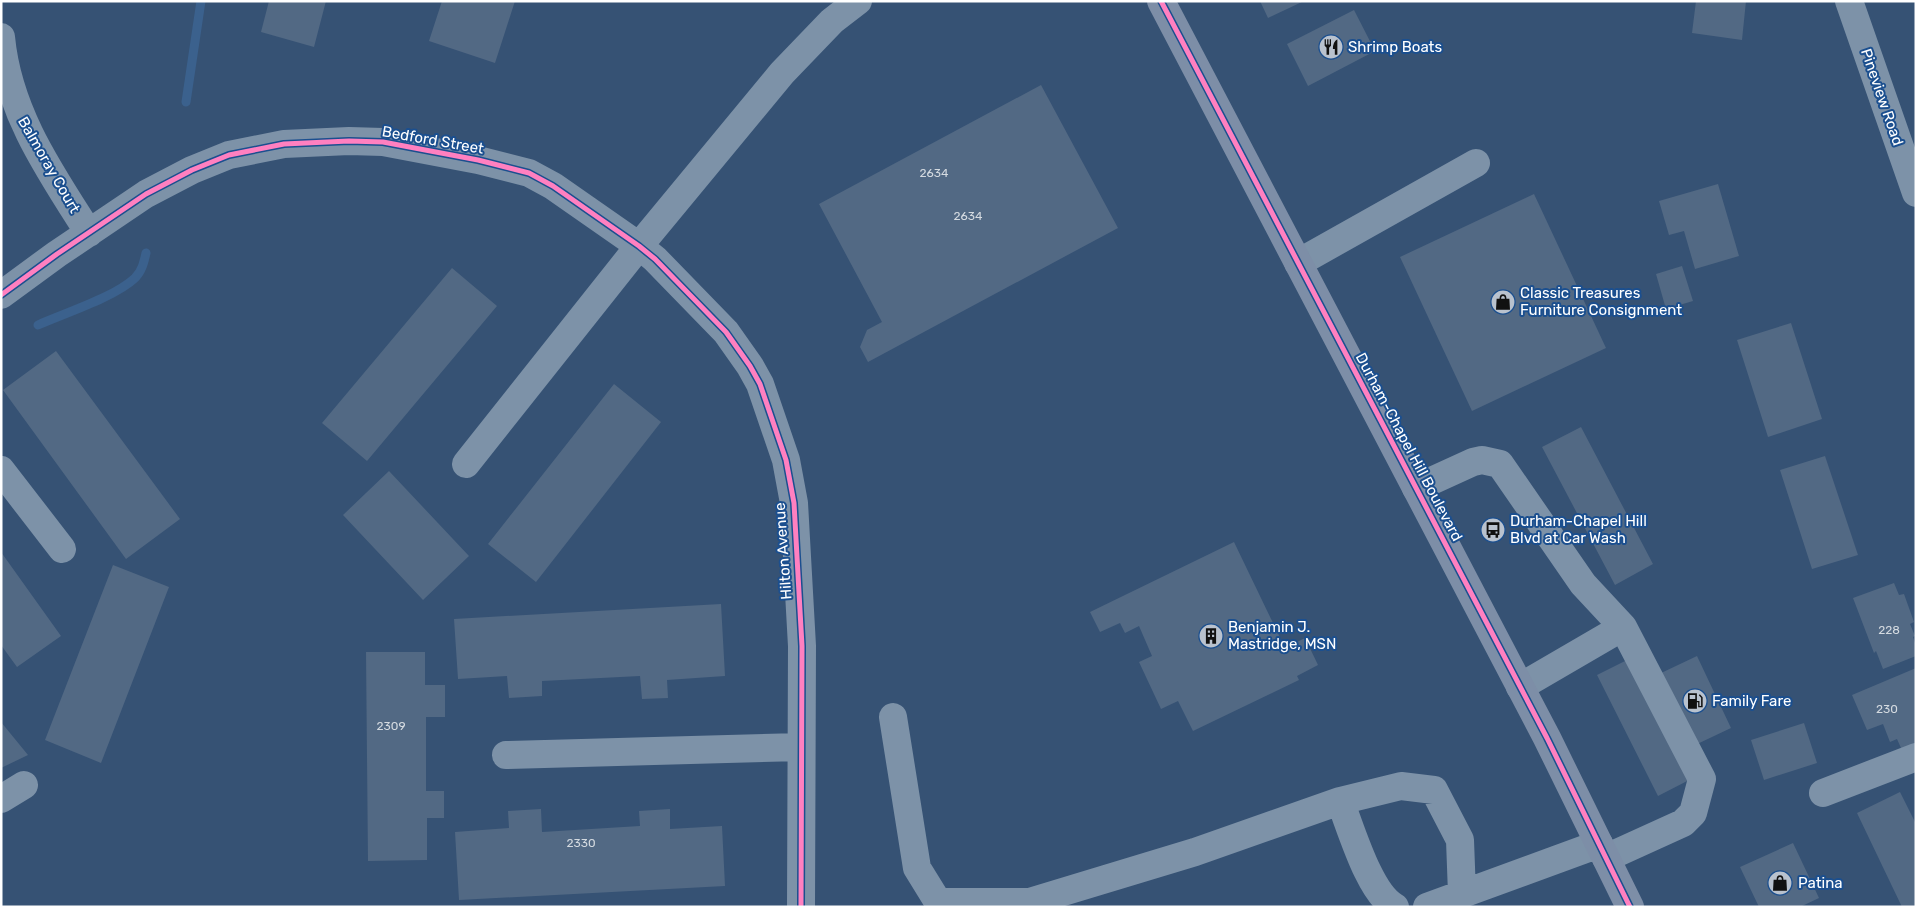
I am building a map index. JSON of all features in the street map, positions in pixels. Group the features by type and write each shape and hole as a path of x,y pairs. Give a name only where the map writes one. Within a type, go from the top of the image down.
{"main road":[{"name":"Durham-Chapel Hill Boulevard","path":"1161,1 1520,687 1630,907"}],"street":[{"path":"466,464 639,246 799,54 832,21 858,1"},
{"name":"Pineview Road","path":"1849,1 1916,193"},
{"name":"Balmoray Court","path":"1,37 4,60 20,115 45,164 89,233"},
{"name":"Bedford Street","path":"1,295 57,254 146,194 192,170 229,156 284,144 349,141 383,142 478,160 529,173 553,186 639,246"},
{"path":"1298,263 1476,163"},
{"name":"Hilton Avenue","path":"639,246 655,259 726,332 750,366 760,384 786,460 794,503 802,646 801,907"},
{"path":"1416,488 1473,462 1482,460 1500,464 1583,584 1623,627 1702,779 1693,813 1683,823 1602,851 1462,894 1428,907"},
{"path":"1,470 62,549"},
{"path":"1520,687 1623,627"},
{"path":"893,717 917,868 938,902 1030,902 1195,852 1340,801 1401,786 1434,790 1460,840 1462,894"},
{"path":"506,755 801,747"},
{"path":"1823,793 1916,756"},
{"path":"1,799 24,785"},
{"path":"1340,801 1372,883 1394,907"}],"building":[{"path":"269,1 326,1 314,47 261,32"},
{"path":"442,1 515,1 495,63 429,41"},
{"path":"1260,1 1304,1 1268,18"},
{"path":"1696,1 1746,1 1742,40 1692,33"},
{"name":"Shrimp Boats","path":"1354,10 1375,51 1308,86 1287,44"},
{"path":"1041,85 1118,228 868,362 860,347 867,330 882,322 819,204"},
{"path":"1718,184 1739,256 1695,269 1684,231 1669,235 1659,201"},
{"name":"Classic Treasures Furniture Consignment","path":"1534,194 1606,348 1472,411 1400,257"},
{"path":"1682,266 1693,301 1666,309 1656,274"},
{"path":"452,268 497,306 367,461 322,423"},
{"path":"1791,323 1822,419 1768,437 1737,340"},
{"path":"56,351 180,519 126,559 3,390"},
{"path":"614,384 661,422 536,582 488,544"},
{"path":"1581,427 1653,564 1615,585 1542,447"},
{"path":"1825,456 1858,555 1812,569 1780,470"},
{"path":"389,471 469,556 423,600 343,515"},
{"name":"Benjamin J. Mastridge, MSN","path":"1234,542 1285,648 1305,638 1318,665 1297,676 1299,680 1193,731 1178,701 1161,709 1139,662 1152,656 1139,626 1125,633 1120,623 1100,632 1090,612"},
{"path":"1,552 61,636 17,667 1,645"},
{"path":"113,565 169,587 101,763 45,740"},
{"path":"1894,583 1899,595 1904,594 1914,622 1910,624 1915,636 1913,637 1916,646 1916,656 1883,669 1876,651 1874,653 1853,598"},
{"path":"721,604 725,676 667,680 668,698 642,699 640,676 542,681 542,696 509,698 507,676 458,679 454,619"},
{"path":"366,652 425,652 425,685 445,685 445,717 426,717 426,791 444,791 444,818 427,818 427,860 368,861"},
{"name":"Family Fare","path":"1697,656 1731,728 1693,746 1659,674"},
{"path":"1631,658 1693,778 1658,796 1597,675"},
{"path":"1916,668 1916,752 1905,757 1897,739 1890,742 1883,724 1867,730 1852,695"},
{"path":"1,722 28,755 1,768"},
{"path":"1804,723 1817,763 1764,780 1751,740"},
{"path":"1900,792 1916,824 1916,907 1902,907 1857,813"},
{"path":"541,809 542,832 640,826 639,811 670,809 670,829 722,826 725,886 459,900 455,832 509,828 508,811"},
{"name":"Patina","path":"1793,843 1819,898 1800,907 1759,907 1740,867"}],"waterway":[{"path":"186,102 201,1"},
{"path":"38,325 103,298 126,285 139,272 146,253"}],"cycle path":[{"path":"1161,1 1547,738 1630,907"},
{"path":"1,295 57,254 146,194 192,170 229,155 284,144 349,141 383,142 478,160 529,173 553,186 639,246 655,259 726,332 750,366 760,384 786,460 794,503 802,646 801,907"}],"place":[{"name":"Shrimp Boats","path":"1331,47"},
{"name":"Classic Treasures Furniture Consignment","path":"1503,302"},
{"name":"Durham-Chapel Hill Blvd at Car Wash","path":"1493,530"},
{"name":"Benjamin J. Mastridge, MSN","path":"1211,636"},
{"name":"Family Fare","path":"1695,701"},
{"name":"Patina","path":"1780,883"}]}
